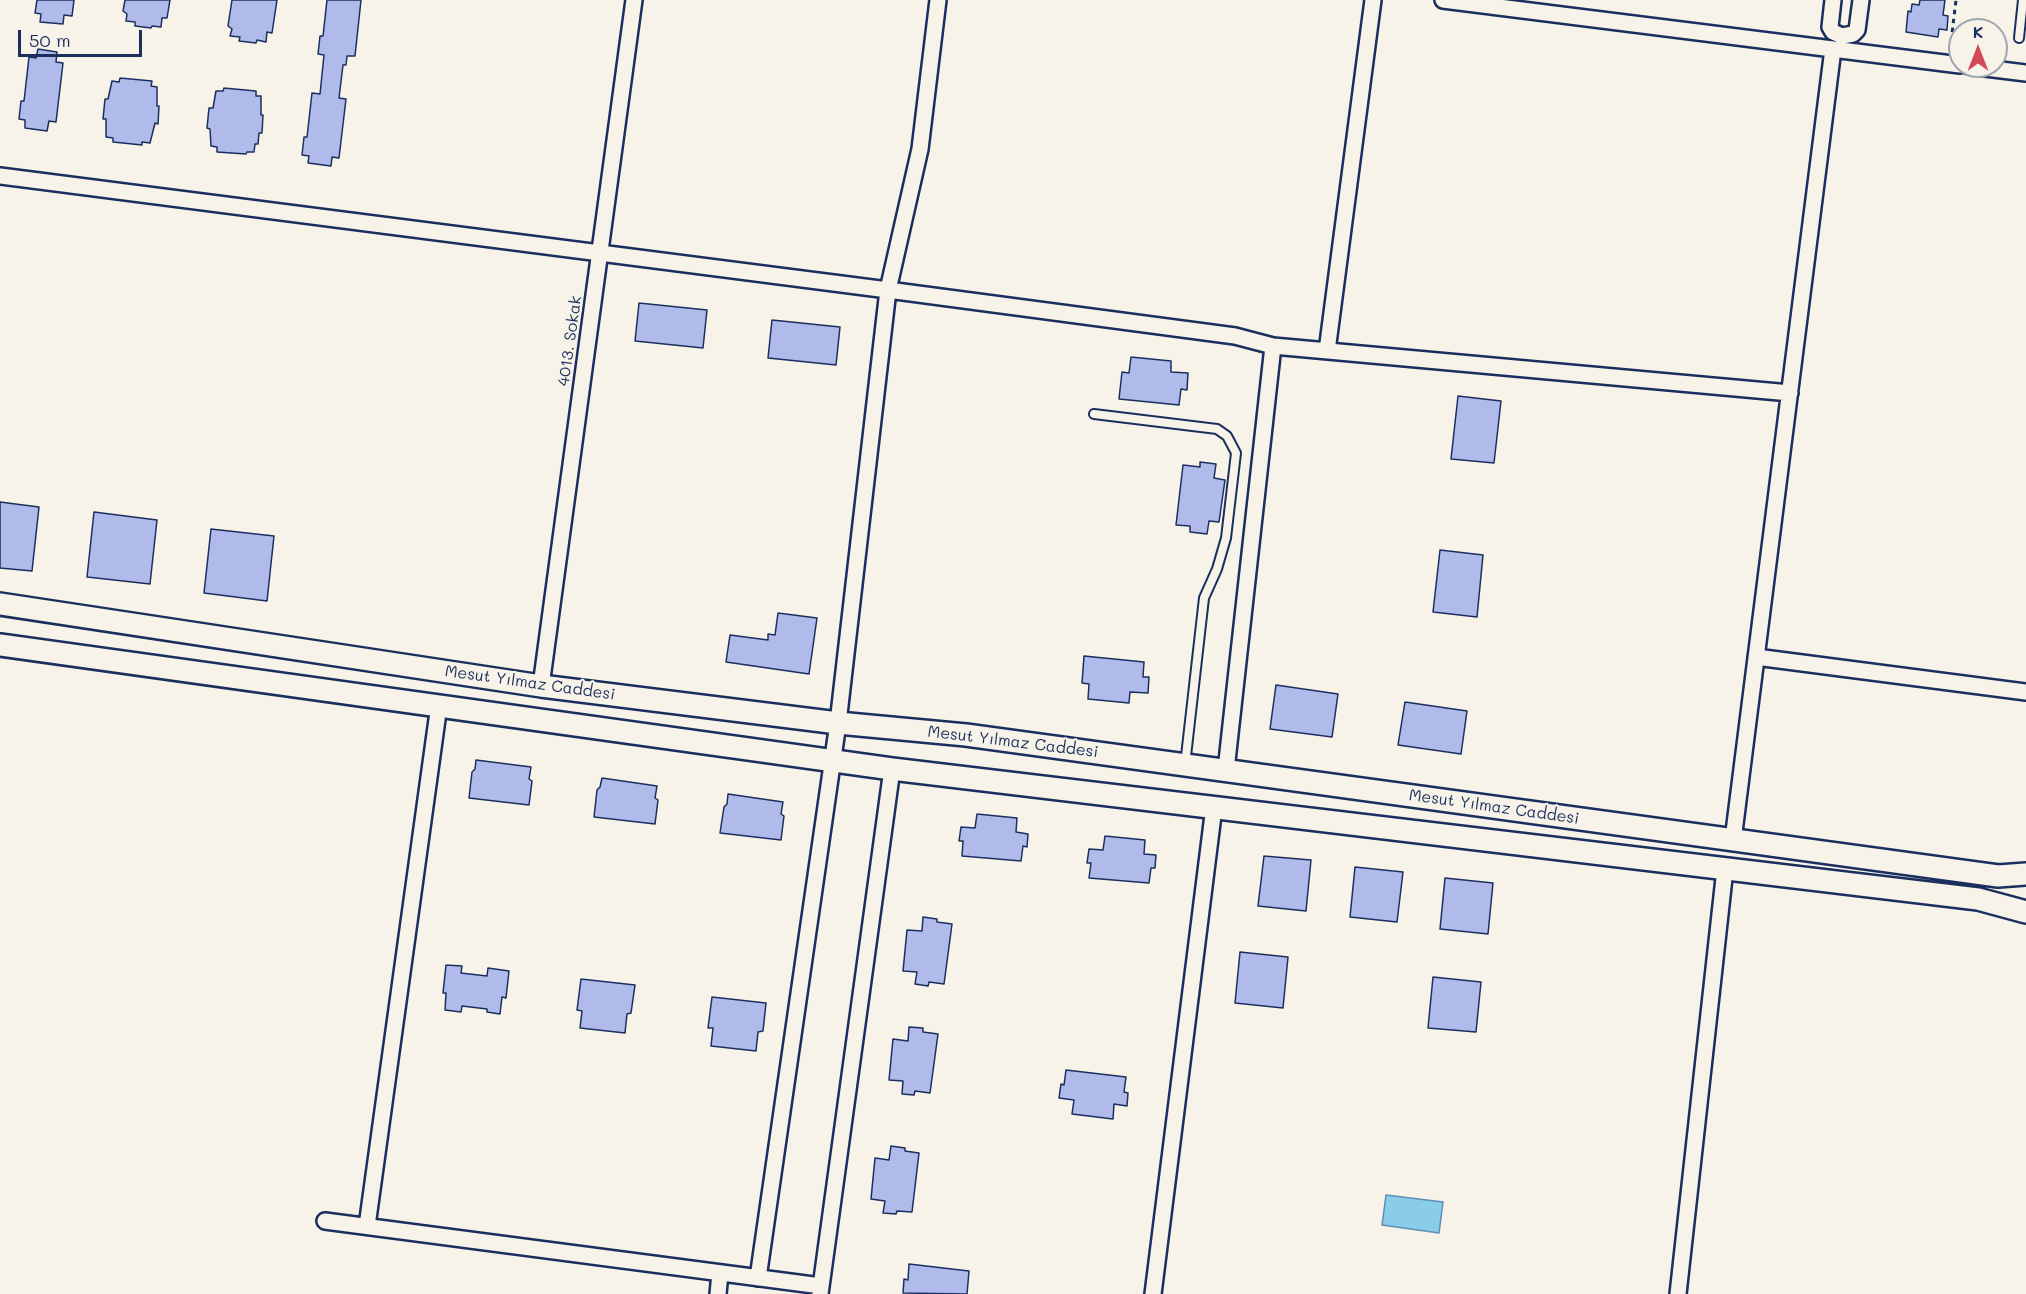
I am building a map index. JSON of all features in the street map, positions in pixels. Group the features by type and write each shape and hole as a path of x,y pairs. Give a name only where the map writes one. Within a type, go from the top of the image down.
{"main road":[{"name":"Mesut Yılmaz Caddesi","path":"0,604 541,686 838,723 966,735 1998,876 2026,874"},
{"name":"Mesut Yılmaz Caddesi","path":"0,645 892,768 1978,899 2026,912"}],"street":[{"name":"4013. Sokak","path":"541,686 634,0"},
{"path":"758,1278 838,723 888,290 920,149 938,0"},
{"path":"1327,351 1373,0"},
{"path":"1443,0 1948,63"},
{"path":"1833,0 1830,27 1833,32 1842,36 1853,34 1857,30 1861,0"},
{"path":"1733,840 1833,49"},
{"path":"2008,71 2026,73"},
{"path":"0,176 1235,336 1274,346 1790,393"},
{"path":"1226,770 1274,346"},
{"path":"1756,657 2026,692"},
{"path":"367,1226 439,705"},
{"path":"326,1221 758,1278 821,1290 892,768"},
{"path":"1153,1294 1214,807"},
{"path":"1678,1294 1725,869"},
{"path":"718,1294 720,1273"}],"lane":[{"path":"2019,38 2023,0"},
{"path":"1094,414 1217,429 1227,436 1236,453 1226,538 1217,569 1204,598 1185,765"}],"path":[{"path":"1955,18 1956,0"}],"water":[{"path":"1386,1195 1443,1202 1439,1233 1382,1225"}],"building":[{"path":"37,0 74,0 72,16 64,15 63,24 40,22 41,14 35,13"},
{"path":"125,0 170,0 167,18 162,18 161,27 135,26 135,22 126,21 127,14 123,11"},
{"path":"232,0 277,0 272,33 267,32 266,42 239,41 240,37 230,36 232,29 228,26"},
{"path":"327,0 361,0 355,56 347,56 346,65 343,65 339,98 346,99 339,158 332,157 331,166 308,163 309,156 302,155 304,137 307,137 312,93 320,94 324,55 318,54 320,36 323,36"},
{"path":"1920,0 1945,0 1943,15 1948,16 1947,30 1939,29 1938,37 1906,32 1908,11 1911,12 1912,4 1919,5"},
{"path":"38,49 57,52 56,62 63,63 56,122 49,121 47,131 25,128 25,120 19,119 21,101 24,101 29,57 36,58"},
{"path":"120,78 152,81 151,86 157,87 158,124 155,123 150,143 142,142 142,145 113,142 113,138 106,137 106,119 103,119 105,99 108,99 112,81 119,82"},
{"path":"224,88 256,91 256,96 261,96 262,133 259,133 258,144 255,144 254,152 246,154 217,152 217,147 211,146 210,129 207,128 209,108 213,108 216,91 223,91"},
{"path":"639,303 707,310 703,348 635,341"},
{"path":"772,320 840,327 836,365 768,358"},
{"path":"1131,357 1171,361 1171,372 1188,373 1187,390 1181,389 1179,405 1119,399 1122,372 1129,373"},
{"path":"1458,396 1501,401 1494,463 1451,459"},
{"path":"1200,462 1216,464 1214,478 1225,480 1219,522 1209,521 1207,534 1190,532 1190,526 1176,525 1183,465 1200,467"},
{"path":"0,502 39,507 32,571 0,568"},
{"path":"94,512 157,520 150,584 87,577"},
{"path":"211,529 274,536 267,601 204,593"},
{"path":"1440,550 1483,555 1477,617 1433,612"},
{"path":"778,613 817,618 809,674 726,662 730,635 768,640 768,634 775,635"},
{"path":"1084,656 1144,662 1143,677 1149,677 1148,693 1130,692 1129,703 1088,699 1089,684 1082,683"},
{"path":"1276,685 1338,694 1332,737 1270,729"},
{"path":"1405,702 1467,711 1461,754 1398,745"},
{"path":"476,760 531,767 529,805 469,798"},
{"path":"602,778 657,786 655,824 594,817 597,790"},
{"path":"728,794 783,802 781,840 720,833"},
{"path":"977,814 1017,818 1016,832 1028,834 1027,847 1023,846 1021,861 962,856 963,841 959,841 961,827 975,828"},
{"path":"1105,836 1145,840 1144,854 1156,855 1155,868 1151,868 1149,883 1089,878 1091,863 1087,863 1089,849 1103,850"},
{"path":"1264,856 1311,860 1306,911 1258,906"},
{"path":"1355,867 1403,872 1397,922 1350,917"},
{"path":"1445,878 1493,883 1488,934 1440,929"},
{"path":"923,917 952,924 944,984 929,982 928,986 915,984 917,972 903,971 907,930 922,931"},
{"path":"1240,952 1288,957 1283,1008 1235,1003"},
{"path":"446,965 462,966 461,973 487,976 488,968 509,971 506,998 502,997 500,1014 487,1012 487,1009 462,1006 461,1012 445,1010 446,993 443,993"},
{"path":"1433,977 1481,982 1476,1032 1428,1028"},
{"path":"581,979 635,985 631,1013 627,1014 625,1033 580,1028 582,1011 577,1010"},
{"path":"712,997 766,1003 763,1031 758,1032 756,1051 711,1046 713,1028 708,1028"},
{"path":"909,1027 923,1028 923,1032 938,1034 930,1093 915,1091 914,1095 902,1094 903,1081 889,1080 893,1039 908,1041"},
{"path":"1066,1070 1126,1077 1124,1092 1128,1093 1127,1106 1114,1104 1113,1119 1072,1114 1074,1100 1059,1098"},
{"path":"891,1146 919,1153 912,1212 883,1213 885,1201 871,1199 875,1158 889,1160"},
{"path":"909,1264 969,1271 967,1294 903,1293 904,1279 908,1280"}]}
